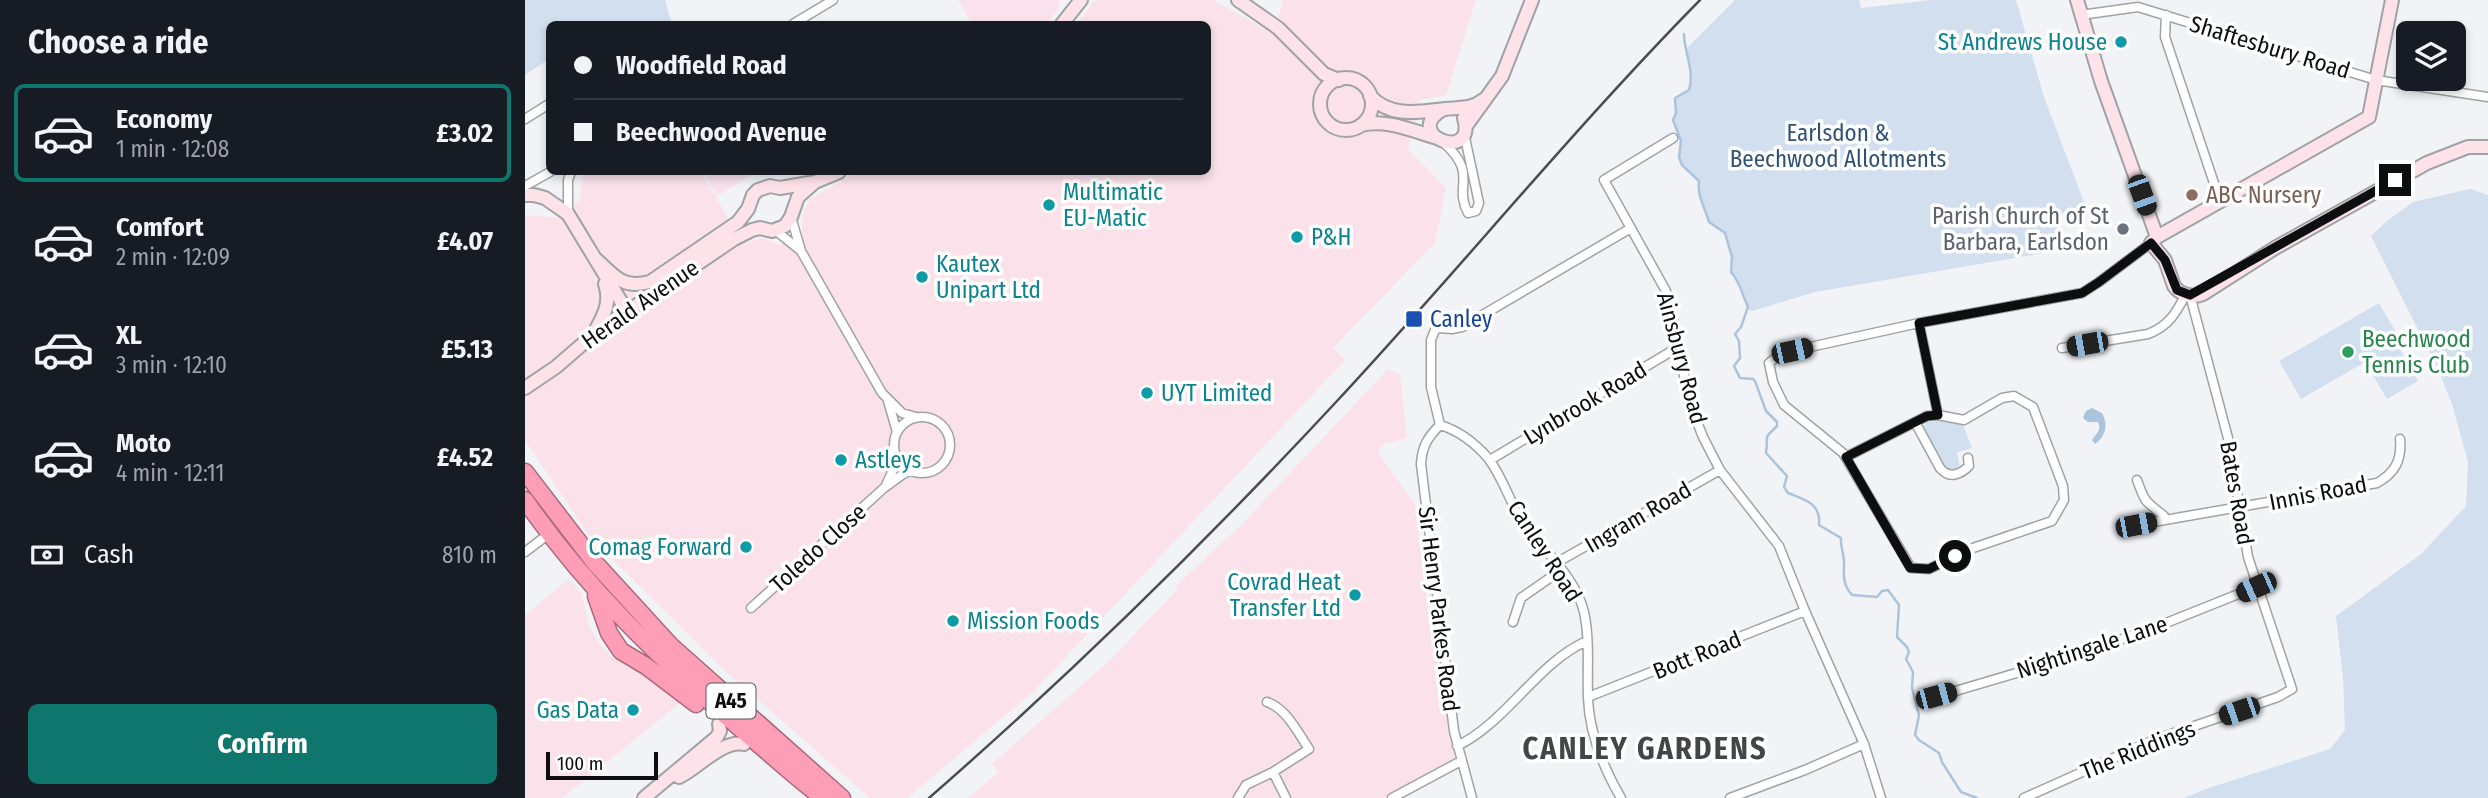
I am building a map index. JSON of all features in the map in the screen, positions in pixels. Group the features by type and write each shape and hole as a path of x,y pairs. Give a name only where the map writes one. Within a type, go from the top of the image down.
{"highway":[{"name":"A45","path":"525,472 595,563 670,645 842,798"},
{"name":"A45","path":"525,500 591,585 663,659 823,798"},
{"path":"591,585 609,632 621,651 681,691 720,735 744,744 771,766 807,786"}],"street":[{"path":"798,21 833,0"},
{"path":"1064,21 1072,0"},
{"path":"1064,21 1081,0"},
{"path":"1238,0 1278,28 1324,74 1339,80 1358,82 1382,106 1420,113 1475,106 1489,96"},
{"path":"1310,60 1320,76 1324,91 1320,104 1322,113 1327,122 1335,128 1345,130 1381,123 1439,140 1457,141 1507,66 1532,0"},
{"path":"2077,0 2154,240 2165,260 2174,286 2188,294"},
{"path":"1846,457 1927,416 1938,415 1964,420 2009,396 2024,400 2036,413 2063,486 2064,500 2052,521 1973,548 1929,569 1910,568 1846,457 1834,443 1784,405 1773,382 1769,363 1779,355 1792,351 1919,323 2082,293 2154,240 2367,118 2392,0"},
{"name":"Shaftesbury Road","path":"2081,15 2135,6 2376,80 2488,97"},
{"path":"2166,16 2165,37 2220,201"},
{"path":"1324,91 1339,80"},
{"path":"1361,125 1370,114 1370,96"},
{"path":"529,120 546,106"},
{"path":"1448,109 1463,117 1479,202 1476,211 1468,213 1463,199 1465,178 1460,161 1439,140 1431,122 1435,114 1448,109"},
{"name":"Ainsbury Road","path":"1672,138 1604,180 1666,291 1680,346 1691,410 1720,470 1774,538 1864,744 1881,798"},
{"path":"2062,348 2148,334 2160,329 2174,317 2188,294 2427,163 2468,147 2488,147"},
{"path":"525,186 546,174"},
{"path":"568,214 570,175"},
{"name":"Herald Avenue","path":"597,260 621,282 637,285 650,282 738,222 758,190 770,186 780,188 815,182 832,175"},
{"name":"Herald Avenue","path":"775,230 785,226 803,191 815,182"},
{"path":"780,188 790,197 801,251 887,399 897,432"},
{"path":"525,195 545,198 568,214 628,313"},
{"path":"748,209 750,218 760,228 775,230 801,251"},
{"name":"Herald Avenue","path":"525,388 556,367 593,335 734,239 760,228"},
{"path":"1440,425 1431,376 1431,340 1434,330 1462,327 1630,228"},
{"path":"593,335 607,307 608,293 597,260"},
{"name":"Bates Road","path":"2188,294 2228,438 2248,557 2292,689"},
{"path":"1919,323 1938,415"},
{"name":"Lynbrook Road","path":"1490,460 1680,346"},
{"path":"525,398 556,367"},
{"path":"887,399 902,412 926,417 941,424 949,436 950,450 939,467 924,472 912,470 899,461 894,446 897,432 902,425 916,417"},
{"path":"1915,422 1946,474 1954,475 1963,471 1969,466 1968,458"},
{"name":"Canley Road","path":"1440,425 1463,434 1490,460 1519,516 1559,567 1583,607 1587,641 1588,697 1596,744 1608,776 1621,798"},
{"name":"Sir Henry Parkes Road","path":"1440,425 1426,440 1421,464 1457,746 1472,798"},
{"name":"Innis Road","path":"2136,525 2377,483 2389,476 2396,467 2401,450 2400,439"},
{"name":"Toledo Close","path":"884,488 893,470 896,454"},
{"name":"Toledo Close","path":"751,608 884,488 912,470"},
{"name":"Ingram Road","path":"1513,622 1521,598 1559,567 1720,470"},
{"path":"2137,480 2146,502 2152,509 2160,512 2165,520"},
{"path":"525,552 550,533"},
{"name":"Nightingale Lane","path":"1925,701 2074,656 2162,625 2256,587"},
{"name":"Bott Road","path":"1588,697 1805,611"},
{"path":"1457,746 1481,732 1567,652 1587,641"},
{"name":"The Riddings","path":"2024,798 2154,740 2278,697 2292,689"},
{"path":"1238,798 1246,785 1273,772 1309,749 1282,712 1267,702"},
{"path":"644,798 663,785 720,735 744,744"},
{"path":"1730,798 1864,744"},
{"path":"1392,798 1461,761"},
{"path":"1273,772 1286,798"}],"shaded area":[{"path":"958,0 1060,0 1057,11 1048,21 970,21"},
{"path":"1213,0 1265,29 1279,15 1283,0 1476,0 1446,95 1420,100 1408,149 1446,188 1435,243 1333,348 1345,360 1033,692 907,798 870,798 723,669 590,537 525,440 525,215 557,218 579,201 583,175 703,175 743,243 764,238 779,245 802,232 803,214 810,199 852,175 1211,175 1211,21 1079,21 1093,2"},
{"path":"705,175 752,175 717,196"},
{"path":"1388,369 1400,375 1407,438 1384,444 1378,453 1415,504 1429,619 1439,618 1461,761 1392,798 967,798 999,772 992,764 1109,661 1178,589 1176,586 1243,523"},
{"path":"2092,408 2102,413 2105,422 2103,434 2095,444 2092,440 2099,430 2098,422 2088,422 2083,418 2086,411"},
{"path":"569,579 581,592 590,627 599,643 611,656 646,675 680,703 562,798 525,798 525,615"}],"green space":[{"path":"525,0 665,0 671,21 546,21 546,61 525,75"},
{"name":"Earlsdon & Beechwood Allotments","path":"1735,0 1859,0 1861,8 1932,0 2016,0 2044,97 2087,210 2055,215 2062,250 1815,292 1749,310 1740,285 1731,272 1732,257 1725,233 1709,222 1700,197 1699,180 1682,165 1679,157 1681,141 1673,120 1676,113 1675,98 1691,87 1687,48"},
{"path":"2470,189 2488,195 2488,798 2184,798 2330,749 2345,730 2343,677 2336,616 2421,554 2466,506 2468,462 2452,404 2438,369 2371,236 2413,202"},
{"name":"Beechwood Tennis Club","path":"2379,303 2401,341 2397,344 2418,381 2387,399 2365,362 2301,399 2279,361"},
{"path":"1940,420 1963,425 1972,448 1957,452 1960,468 1951,472 1944,469 1923,428 1927,422"}],"waterway":[{"path":"1684,34 1691,83 1689,90 1675,98 1676,113 1673,120 1681,141 1679,157 1682,165 1699,181 1700,197 1709,222 1725,233 1732,257 1731,272 1748,307 1741,327 1735,334 1739,341 1740,358 1734,366 1740,378 1755,381 1766,411 1777,422 1777,426 1767,437 1766,453 1787,476 1784,487 1788,493 1811,503 1817,512 1819,525 1841,538 1844,579 1852,595 1877,597 1882,591 1888,590 1899,605 1897,637 1909,652 1906,659 1913,672 1912,688 1919,715 1915,735 1939,753 1961,792 1977,798"}],"railway":[{"path":"929,798 1087,654 1239,504 1383,351 1607,99 1700,0"}],"place":[{"name":"St Andrews House","path":"2121,42"},
{"name":"ABC Nursery","path":"2192,195"},
{"name":"Multimatic EU-Matic","path":"1049,205"},
{"name":"Parish Church of St Barbara, Earlsdon","path":"2123,229"},
{"name":"P&H","path":"1297,237"},
{"name":"Kautex Unipart Ltd","path":"922,277"},
{"name":"Canley","path":"1414,319"},
{"name":"Beechwood Tennis Club","path":"2348,352"},
{"name":"UYT Limited","path":"1147,393"},
{"name":"Astleys","path":"841,460"},
{"name":"Comag Forward","path":"746,547"},
{"name":"Covrad Heat Transfer Ltd","path":"1355,595"},
{"name":"Mission Foods","path":"953,621"},
{"name":"Gas Data","path":"633,710"}],"district":[{"name":"CANLEY GARDENS","path":"1645,749"}],"route":[{"path":"1955,556 1929,569 1910,568 1846,457 1927,416 1938,415 1919,323 2082,293 2151,243 2165,260 2177,290 2190,295 2395,180"}]}
